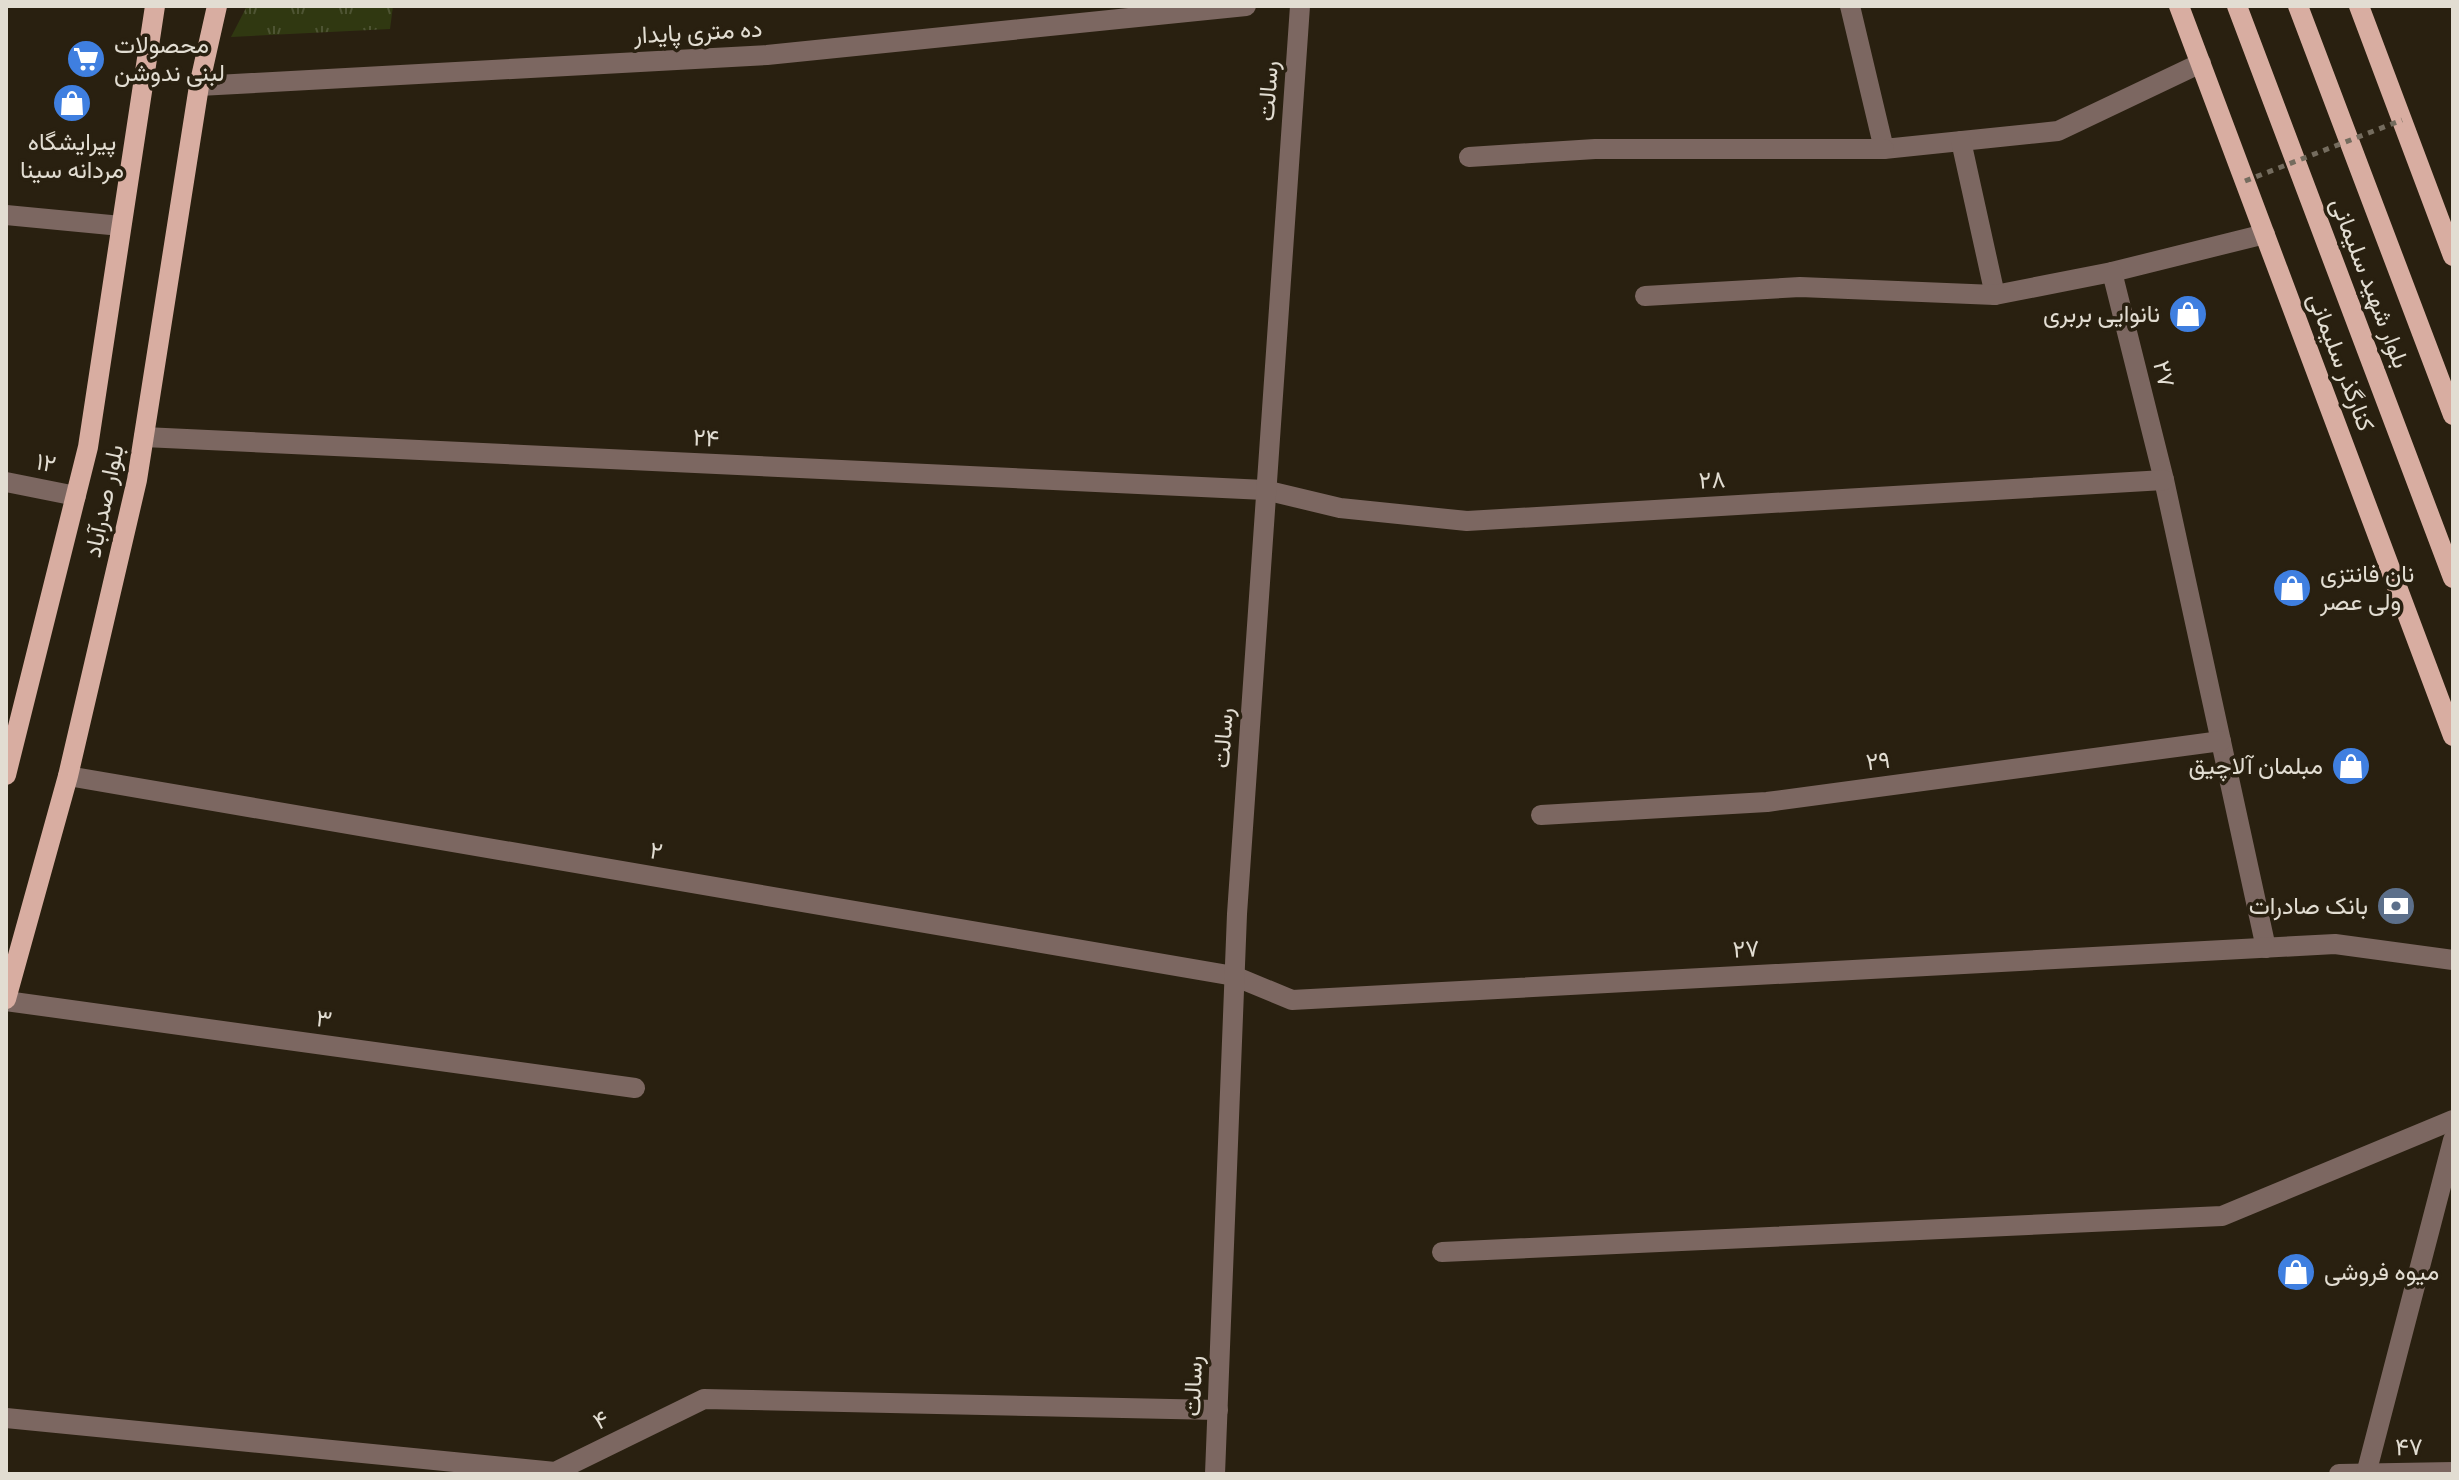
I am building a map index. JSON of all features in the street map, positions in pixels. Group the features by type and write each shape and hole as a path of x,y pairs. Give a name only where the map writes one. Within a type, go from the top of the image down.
{"main road":[{"name":"بلوار صدرآباد","path":"6,775 88,447 155,6"},
{"name":"بلوار صدرآباد","path":"6,1000 68,776 137,480 199,86 217,6"},
{"name":"کنارگذر سلیمانی","path":"2179,6 2453,736"},
{"name":"بلوار شهید سلیمانی","path":"2237,6 2453,578"},
{"name":"بلوار شهید سلیمانی","path":"2298,6 2453,415"},
{"path":"2359,6 2453,256"}],"street":[{"name":"ده متری پایدار","path":"199,86 767,55 1246,6"},
{"name":"رسالت","path":"1215,1474 1234,976 1300,6"},
{"path":"1850,6 1884,149"},
{"path":"1469,157 1595,149 1884,149 2058,131 2201,63"},
{"path":"1961,141 1995,295"},
{"path":"6,215 121,226"},
{"path":"1645,296 1800,287 1995,295 2112,272 2265,234"},
{"name":"۲۷","path":"2112,272 2164,480 2266,948"},
{"name":"۲۴","path":"144,437 1265,490"},
{"name":"۲۸","path":"1265,490 1340,508 1467,521 2164,480"},
{"name":"۱۲","path":"6,482 76,496"},
{"name":"۲۹","path":"1541,815 1767,802 2221,741"},
{"name":"۲","path":"68,776 1234,976"},
{"name":"۲۷","path":"1234,976 1292,1000 2335,944 2453,960"},
{"name":"۳","path":"6,1000 635,1088"},
{"path":"1442,1252 2222,1216 2453,1120"},
{"path":"2366,1474 2448,1177 2453,1140"},
{"name":"۴","path":"6,1418 555,1472 704,1399 1218,1410"},
{"name":"۴۷","path":"2339,1474 2453,1472"}],"path":[{"path":"2245,181 2402,120"}],"green space":[{"path":"247,6 393,6 390,29 231,37"}],"place":[{"name":"محصولات لبنی ندوشن","path":"86,59"},
{"name":"پیرایشگاه مردانه سینا","path":"72,103"},
{"name":"نانوایی بربری","path":"2188,314"},
{"name":"نان فانتزی ولی عصر","path":"2292,588"},
{"name":"مبلمان آلاچیق","path":"2351,766"},
{"name":"بانک صادرات","path":"2396,906"},
{"name":"میوه فروشی","path":"2296,1272"}]}
